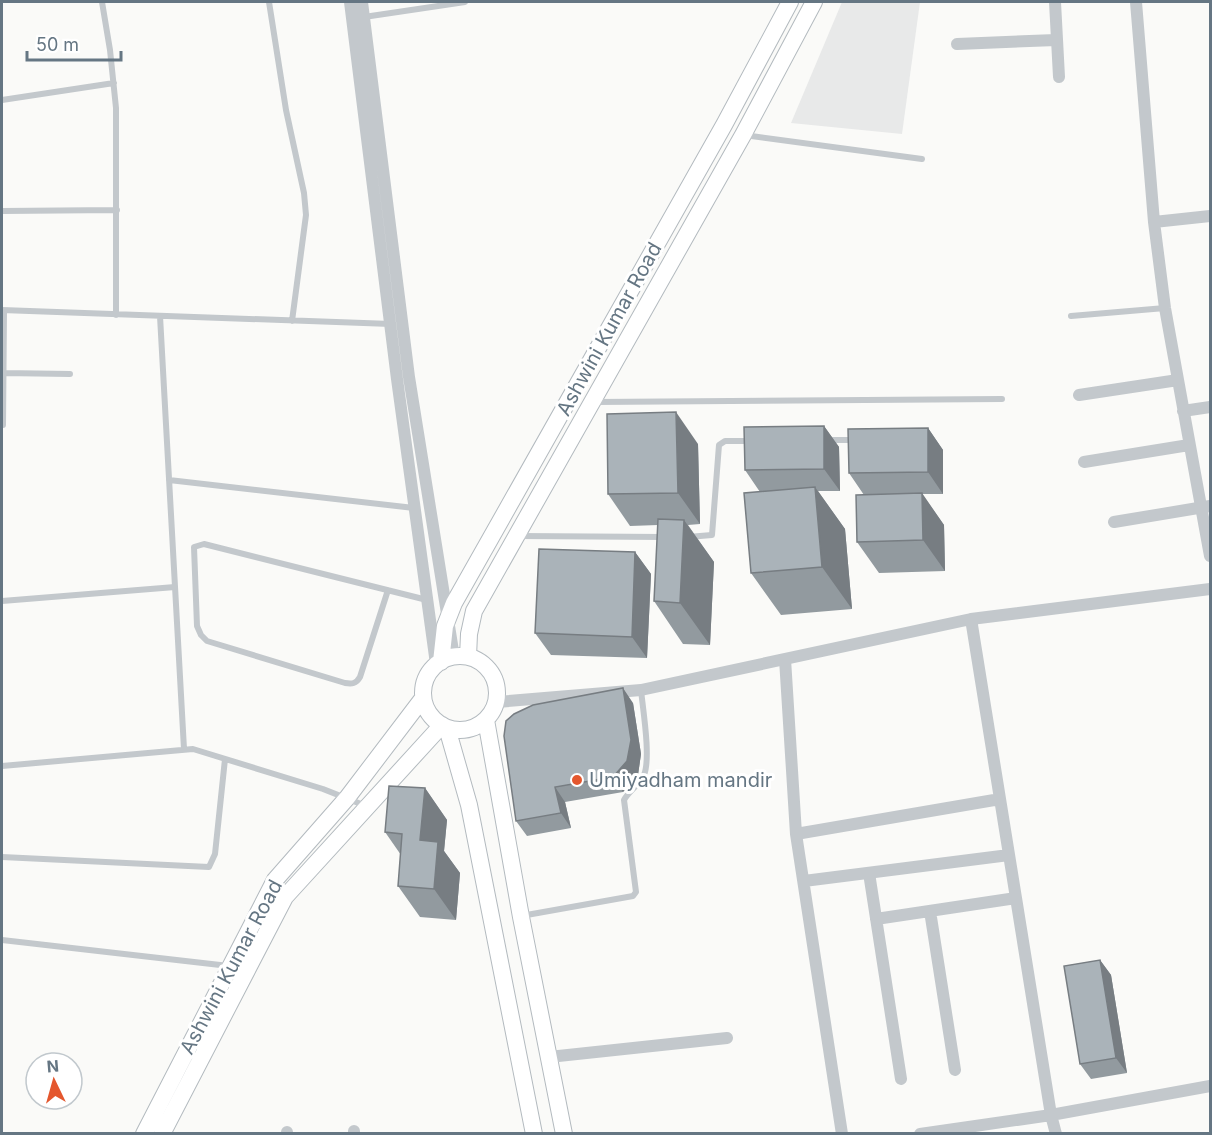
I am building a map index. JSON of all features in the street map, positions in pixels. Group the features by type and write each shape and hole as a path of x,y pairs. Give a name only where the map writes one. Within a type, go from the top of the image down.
{"main road":[{"name":"Ashwini Kumar Road","path":"450,660 447,621 454,603 724,125 790,2"},
{"name":"Ashwini Kumar Road","path":"450,660 469,634 474,611 743,135 814,2"},
{"path":"450,660 479,661 495,679 498,690 493,712 486,720 468,730 445,727 431,716 423,698 423,687 427,677 450,660"},
{"name":"Ashwini Kumar Road","path":"144,1134 275,880 347,798 423,698"},
{"path":"486,720 521,916 564,1134"},
{"name":"Ashwini Kumar Road","path":"162,1134 285,897 367,807 445,727"},
{"path":"445,727 469,805 534,1134"}],"street":[{"path":"350,2 397,325 447,621"},
{"path":"362,2 415,508 427,600 450,660"},
{"path":"1055,2 1059,77"},
{"path":"1136,2 1154,222 1183,411 1206,507 1210,556"},
{"path":"957,44 1056,40"},
{"path":"1154,222 1210,216"},
{"path":"1079,395 1178,380"},
{"path":"1183,411 1210,407"},
{"path":"1084,462 1190,445"},
{"path":"1114,522 1206,507"},
{"path":"497,702 641,690 971,619 1210,589"},
{"path":"971,619 1051,1115 1056,1134"},
{"path":"786,659 796,834 842,1134"},
{"path":"796,834 1000,799"},
{"path":"804,881 1009,855"},
{"path":"869,873 901,1079"},
{"path":"876,919 1016,898"},
{"path":"930,911 955,1070"},
{"path":"549,1057 727,1038"},
{"path":"920,1134 966,1130 1210,1086"}],"lane":[{"path":"102,2 114,83 117,210 116,315"},
{"path":"269,2 306,215 292,321"},
{"path":"364,17 465,2"},
{"path":"2,100 114,83"},
{"path":"743,135 922,159"},
{"path":"2,211 117,210"},
{"path":"1071,316 1166,308"},
{"path":"3,425 3,310 397,325"},
{"path":"160,316 184,748"},
{"path":"3,373 70,374"},
{"path":"592,402 1002,399"},
{"path":"821,440 857,440"},
{"path":"682,537 712,535 719,445 726,441 761,441"},
{"path":"170,480 415,508"},
{"path":"517,536 670,537"},
{"path":"388,590 360,677 352,684 345,683 207,640 201,635 197,626 194,547 204,544 388,590 427,600"},
{"path":"2,600 175,587"},
{"path":"521,916 633,896 636,891 624,800 646,771 641,690"},
{"path":"2,766 193,749 347,798 367,807"},
{"path":"2,856 209,867 215,854 225,759"},
{"path":"2,940 229,966"}],"shaded area":[{"path":"842,2 920,2 902,134 791,123"}],"building":[{"path":"676,412 678,493 608,494 607,414"},
{"path":"824,426 824,469 745,470 744,427"},
{"path":"928,428 928,472 849,473 848,429"},
{"path":"815,487 822,567 751,573 744,493"},
{"path":"922,493 923,540 857,542 856,495"},
{"path":"658,519 684,520 680,603 654,601"},
{"path":"539,549 635,552 632,637 535,633"},
{"name":"Umiyadham mandir","path":"623,688 631,740 627,761 613,777 555,787 561,813 516,821 504,736 506,721 514,714 533,705"},
{"path":"389,786 425,788 420,840 438,842 434,889 398,886 402,834 385,832"},
{"path":"1100,960 1116,1058 1080,1064 1064,966"}],"place":[{"name":"Umiyadham mandir","path":"577,780"}]}
